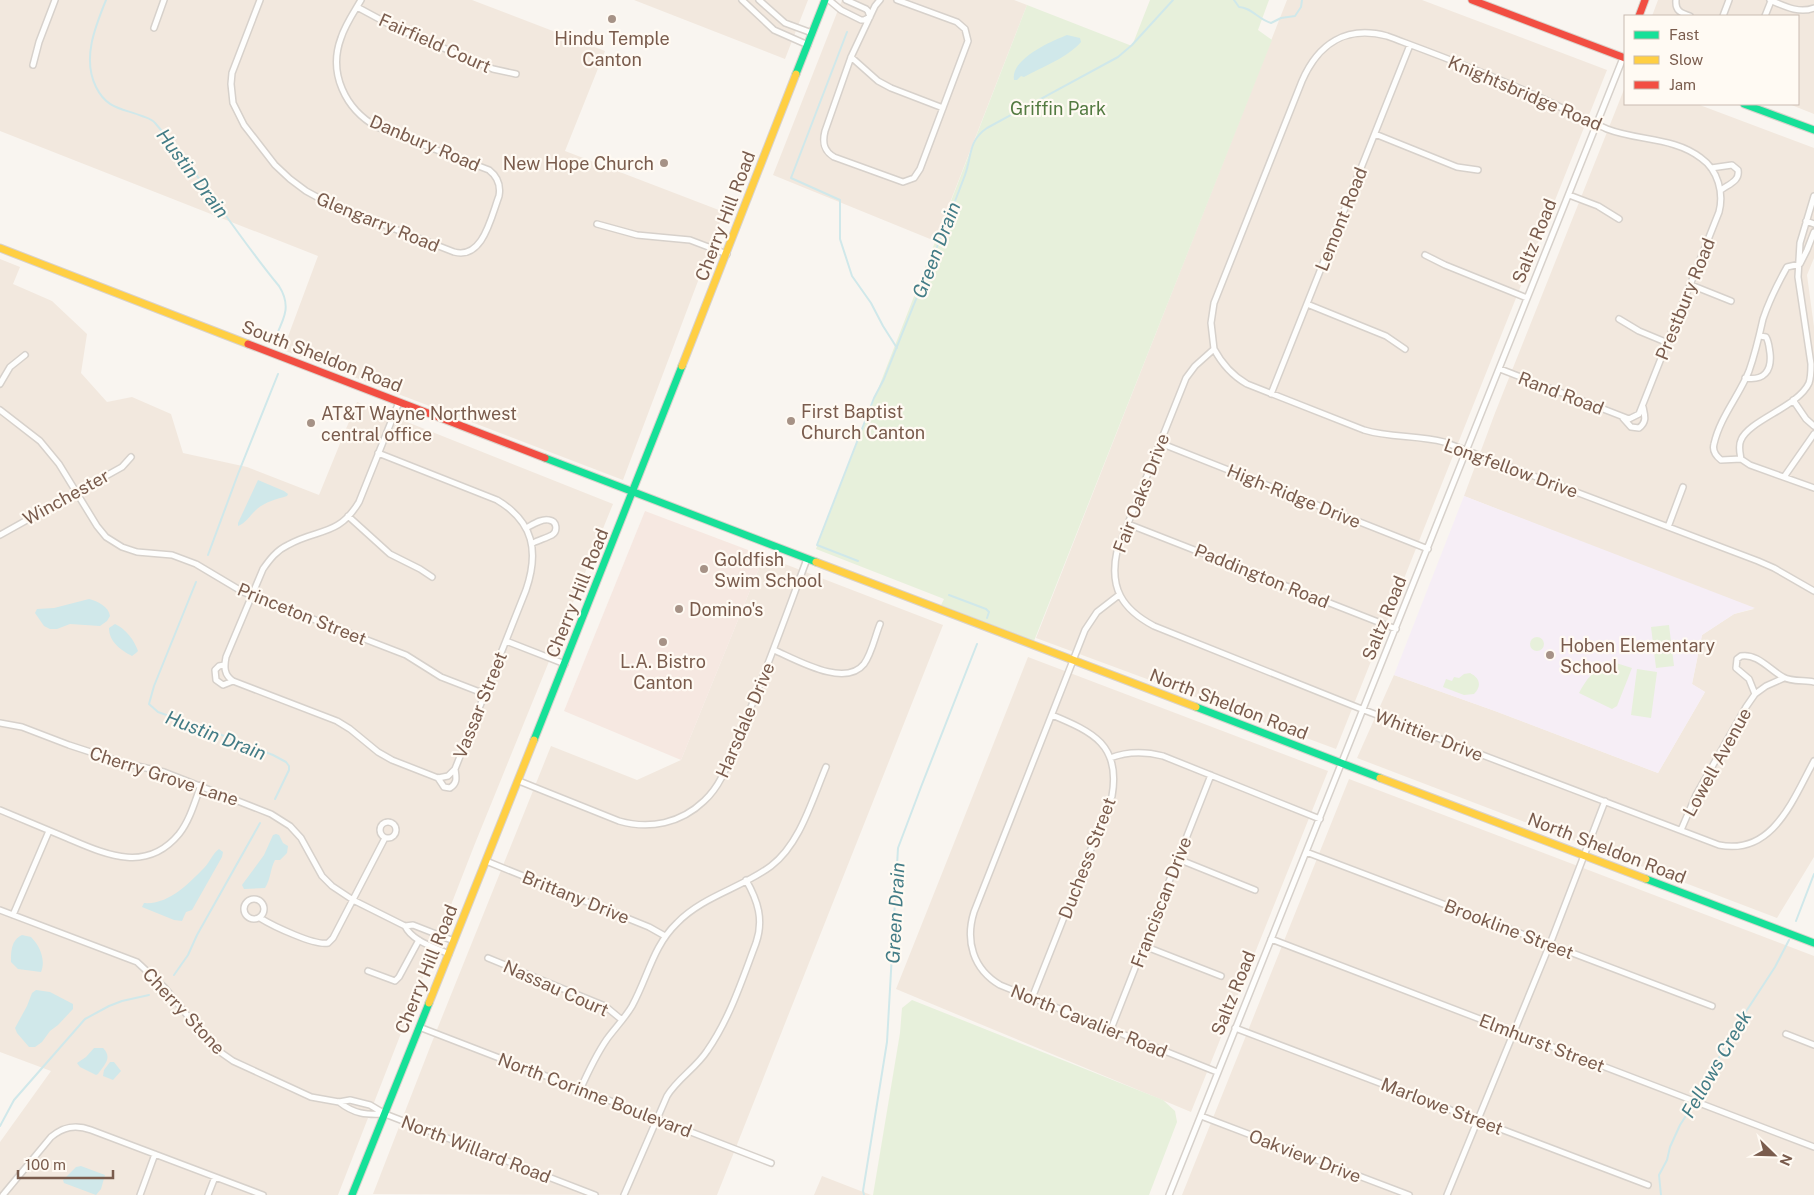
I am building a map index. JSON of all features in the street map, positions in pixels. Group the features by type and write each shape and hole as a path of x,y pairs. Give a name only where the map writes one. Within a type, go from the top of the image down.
{"street":[{"path":"33,65 39,42 55,0"},
{"path":"154,28 164,0"},
{"name":"Glengarry Road","path":"260,0 235,64 231,94 240,120 275,165 297,186 328,203 454,252 465,253"},
{"name":"Danbury Road","path":"361,0 341,36 336,59 340,84 352,107 377,127 489,170 498,179 500,192 481,241 473,250 465,253"},
{"path":"742,0 774,30 808,45"},
{"path":"759,0 785,23 812,33"},
{"name":"Cherry Hill Road","path":"352,1195 634,492 825,0"},
{"path":"829,0 841,10 861,20 870,17"},
{"path":"846,0 866,9 870,17"},
{"path":"880,0 875,6 851,57 823,138 827,152 834,157 899,181 911,180 920,169 968,44 967,32 962,25 897,0"},
{"path":"1472,0 1624,56"},
{"path":"1638,15 1645,0"},
{"path":"1676,0 1677,9 1688,15"},
{"path":"1723,15 1729,0"},
{"path":"1765,15 1770,0 1797,10 1814,8"},
{"name":"Fairfield Court","path":"356,7 396,28 492,70 516,74"},
{"name":"Knightsbridge Road","path":"1214,349 1211,323 1218,294 1307,72 1320,52 1336,40 1356,33 1374,33 1387,36 1531,94 1568,112 1618,132 1677,146 1702,158 1711,168"},
{"name":"Lemont Road","path":"1271,394 1410,45"},
{"name":"Saltz Road","path":"1169,1195 1624,56"},
{"path":"851,57 878,81 943,108"},
{"path":"1747,105 1814,130"},
{"path":"1374,134 1457,167 1478,170"},
{"path":"1711,168 1732,165 1738,170 1736,180 1721,190"},
{"name":"Prestbury Road","path":"1635,418 1643,407 1720,212 1722,203 1721,190 1711,168"},
{"path":"1569,195 1598,206 1619,218"},
{"path":"1742,459 1740,445 1744,434 1793,400 1805,389 1811,374 1799,287 1800,243 1814,196"},
{"path":"1806,221 1814,224"},
{"path":"597,224 637,235 690,240 727,254"},
{"path":"1814,232 1808,250 1800,264 1787,267 1766,311 1760,336 1745,378 1725,414 1713,448 1715,454 1721,460 1742,459 1750,465 1814,488"},
{"name":"South Sheldon Road","path":"0,248 634,492"},
{"path":"1426,255 1445,265 1527,298"},
{"path":"1691,285 1731,301"},
{"path":"1307,304 1386,336 1405,349"},
{"path":"1619,319 1639,331 1668,343"},
{"path":"1745,378 1755,379 1761,377 1766,373 1771,362 1768,341 1766,337 1760,336"},
{"name":"Longfellow Drive","path":"1214,349 1224,365 1238,378 1271,394 1364,430 1382,435 1433,439 1467,451 1774,568 1814,590"},
{"name":"Fair Oaks Drive","path":"1120,595 1115,579 1114,561 1117,551 1186,378 1214,349"},
{"path":"0,384 10,367 26,356"},
{"name":"Rand Road","path":"1500,369 1623,417 1635,418"},
{"path":"1793,400 1806,419 1814,426"},
{"path":"398,402 359,502 348,516 330,530 294,542 279,550 263,569 224,665 226,672 233,681 337,721 385,757 438,778"},
{"name":"Prestbury Road","path":"1639,428 1643,425 1646,418 1643,407"},
{"name":"Princeton Street","path":"0,410 40,441 60,464 101,531 116,544 136,552 181,558 201,566 233,588 406,655 441,677 485,694"},
{"name":"Rand Road","path":"1623,417 1631,427 1639,428"},
{"path":"1784,478 1814,434"},
{"name":"High-Ridge Drive","path":"1160,443 1428,549"},
{"path":"378,454 497,500 513,511 526,528 532,543 553,534 556,530 556,525 552,520 547,519 526,528"},
{"name":"Winchester","path":"1,533 122,466 131,457"},
{"path":"1668,527 1684,487"},
{"name":"North Sheldon Road","path":"634,492 1814,943"},
{"path":"348,516 390,554 432,577"},
{"name":"Paddington Road","path":"1128,524 1396,629"},
{"name":"Vassar Street","path":"455,769 445,777 438,778 444,787 450,788 456,784 455,769 532,573 532,543"},
{"name":"Harsdale Drive","path":"519,781 628,824 659,824 685,816 706,800 721,780 774,650 807,559"},
{"path":"1052,715 1085,630 1092,618 1104,606 1120,595"},
{"name":"Whittier Drive","path":"1120,595 1133,613 1154,626 1364,710 1728,847 1751,842 1768,833 1776,825 1814,761"},
{"path":"774,650 832,673 846,674 864,664 880,624"},
{"path":"506,641 565,664"},
{"name":"Lowell Avenue","path":"1755,694 1749,679 1736,668 1736,661 1741,656 1752,658 1784,678 1814,682"},
{"path":"224,665 219,666 215,670 216,680 224,685 233,681"},
{"name":"Lowell Avenue","path":"1681,830 1696,795 1746,706 1755,694 1766,686 1784,678"},
{"name":"Duchess Street","path":"1032,998 1112,796 1114,778 1110,758 1102,744 1089,731 1052,715"},
{"name":"North Cavalier Road","path":"1052,715 974,912 970,933 973,954 980,968 993,981 1217,1072"},
{"name":"Cherry Grove Lane","path":"0,723 22,727 124,763 164,772 262,809 290,826 301,838 322,876 332,886 353,900 405,926 413,925 454,941"},
{"path":"1110,758 1130,752 1151,753 1320,818"},
{"path":"580,1090 597,1054 633,1003 656,950 665,936 679,921 698,906 771,866 789,848 798,833 826,767"},
{"name":"Franciscan Drive","path":"1111,1029 1211,775"},
{"path":"0,810 113,856 132,858 148,854 167,845 179,833 186,823 201,785"},
{"path":"1447,1195 1515,1032 1605,801"},
{"path":"13,915 49,831"},
{"path":"260,918 264,912 263,904 256,900 249,901 244,907 246,915 252,919 260,918 274,926 308,939 326,944 331,941 385,838"},
{"name":"Brookline Street","path":"1306,852 1712,1006"},
{"path":"1178,859 1255,890"},
{"name":"Brittany Drive","path":"486,861 650,927 665,936"},
{"path":"624,1195 669,1092 706,1053 720,1032 756,943 760,929 760,912 755,896 746,880"},
{"name":"Cherry Stone","path":"0,910 136,962 165,988 205,1039 226,1056 311,1097 339,1102 350,1100 370,1105 385,1114"},
{"name":"Cherry Grove Lane","path":"405,926 409,933 419,940 449,954"},
{"path":"368,972 395,981 419,940"},
{"name":"Elmhurst Street","path":"1270,940 1814,1147"},
{"path":"1144,946 1221,976"},
{"name":"Nassau Court","path":"488,958 605,1006 622,1020"},
{"name":"North Corinne Boulevard","path":"419,1028 771,1163"},
{"name":"Marlowe Street","path":"1235,1028 1648,1184"},
{"path":"1786,1034 1814,1044"},
{"name":"Cherry Stone","path":"339,1102 347,1108 366,1115 385,1114"},
{"name":"North Willard Road","path":"385,1114 595,1195"},
{"name":"Oakview Drive","path":"1201,1116 1409,1195"},
{"path":"3,1195 51,1137 64,1128 71,1126 84,1128 262,1195"},
{"path":"140,1195 155,1154"},
{"path":"208,1195 215,1177"}],"shaded area":[{"path":"0,0 472,0 605,51 565,151 724,212 623,480 283,350 318,256 0,131"},
{"path":"634,0 808,0 785,59"},
{"path":"842,0 1014,0 1027,5 935,241 773,175"},
{"path":"1287,0 1422,0 1607,70 1336,749 1036,638"},
{"path":"1658,0 1814,0 1814,114 1792,105 1799,105 1799,15 1652,15"},
{"path":"1624,90 1624,105 1700,105 1814,148 1814,258 1807,275 1814,327 1814,857 1777,918 1357,758 1394,675 1658,773 1705,692 1692,684 1702,635 1734,614 1754,609 1464,496 1495,413"},
{"path":"0,259 20,267 13,284 52,301 87,334 81,373 107,402 132,397 171,414 183,453 247,467 319,495 357,402 613,504 474,846 338,1195 0,1195 0,1142 51,1071 0,1052"},
{"name":"Hoben Elementary School","path":"1464,496 1755,608 1734,614 1702,635 1692,684 1705,692 1658,773 1394,675"},
{"path":"645,511 764,556 681,760 564,711"},
{"path":"764,556 943,625 717,1195 373,1194 551,746 637,780 681,760"},
{"path":"1028,657 1328,771 1191,1112 896,989"},
{"path":"1349,779 1814,956 1814,1195 1182,1195"},
{"path":"822,1176 871,1195 814,1195"}],"green space":[{"name":"Griffin Park","path":"1150,0 1269,0 1258,30 1272,40 1034,641 941,605 944,599 816,549 1027,5 1132,46"},
{"path":"1669,625 1674,666 1656,668 1651,627"},
{"path":"1534,637 1540,637 1544,644 1540,651 1534,651 1530,647 1530,641"},
{"path":"1616,663 1632,668 1617,706 1612,709 1579,693 1593,673 1603,667"},
{"path":"1637,669 1657,672 1651,718 1631,715"},
{"path":"1470,673 1479,682 1474,694 1464,695 1443,687 1446,679 1452,681 1454,677 1459,678 1464,674"},
{"path":"912,1000 1163,1100 1175,1111 1177,1122 1149,1195 873,1195 900,1033 902,1008"}],"water":[{"path":"1067,35 1080,38 1081,42 1062,57 1024,77 1021,76 1014,80 1018,65 1025,58 1043,46"},
{"path":"258,480 288,494 260,507 238,526 238,523"},
{"path":"89,599 96,601 108,610 110,616 100,626 70,624 57,629 50,629 44,626 35,613 37,609 54,608"},
{"path":"115,624 126,632 135,643 138,651 132,656 113,641 109,628"},
{"path":"276,834 288,846 287,853 280,860 275,860 265,888 244,889 242,885 264,855 273,835"},
{"path":"219,849 223,852 222,857 192,910 186,912 182,921 174,920 142,907 144,903 153,903 178,892 204,868"},
{"path":"22,935 31,937 37,945 43,963 41,972 18,969 11,962 14,943"},
{"path":"36,990 50,992 73,1004 73,1009 50,1031 42,1042 35,1047 29,1047 15,1028 32,993"},
{"path":"94,1048 103,1048 107,1055 105,1064 96,1075 80,1067 77,1063"},
{"path":"110,1062 114,1062 121,1071 113,1080 103,1076 104,1070"},
{"path":"81,1166 105,1175 101,1189 96,1195 64,1183 63,1180 76,1167"}],"waterway":[{"name":"Hustin Drain","path":"106,0 94,32 90,54 90,65 96,87 110,104 154,122 279,286 286,305 282,323 276,336"},
{"name":"Green Drain","path":"858,561 817,545 874,398 884,379 945,226 977,138 987,128 1118,57 1132,45 1173,0"},
{"name":"Green Drain","path":"1234,0 1239,7 1247,9 1271,23 1281,18 1295,16 1301,7 1302,0"},
{"path":"847,32 791,178 840,200 840,239 852,276 871,303 897,348"},
{"name":"Hustin Drain","path":"208,555 278,374"},
{"name":"Hustin Drain","path":"196,582 154,686 149,704 158,712 273,755 286,762 289,770 275,799"},
{"name":"Green Drain","path":"949,595 986,609 989,612 987,618"},
{"name":"Green Drain","path":"864,1195 863,1191 887,1042 898,848 977,644"},
{"name":"Hustin Drain","path":"174,975 188,955 197,935 260,823"},
{"name":"Fellows Creek","path":"1796,921 1814,874"},
{"name":"Fellows Creek","path":"1661,1195 1659,1175 1667,1160 1670,1147 1680,1125 1709,1080 1732,1033 1775,967 1789,940"},
{"name":"Hustin Drain","path":"0,1126 14,1100 85,1019 122,1001 149,995"}],"traffic: fast":[{"path":"796,74 825,0"},
{"path":"1747,105 1814,130"},
{"path":"534,740 682,366"},
{"path":"545,458 816,562"},
{"path":"1196,707 1380,778"},
{"path":"1646,879 1814,943"},
{"path":"352,1195 429,1003"}],"traffic: slow":[{"path":"682,366 796,74"},
{"path":"0,248 248,344"},
{"path":"816,562 1196,707"},
{"path":"429,1003 534,740"},
{"path":"1380,778 1646,879"}],"traffic: jam":[{"path":"1472,0 1624,58"},
{"path":"1639,15 1645,0"},
{"path":"248,344 545,458"}],"place":[{"name":"Hindu Temple Canton","path":"612,19"},
{"name":"New Hope Church","path":"664,163"},
{"name":"First Baptist Church Canton","path":"791,421"},
{"name":"AT&T Wayne Northwest central office","path":"311,423"},
{"name":"Goldfish Swim School","path":"704,569"},
{"name":"Domino's","path":"679,609"},
{"name":"L.A. Bistro Canton","path":"663,642"},
{"name":"Hoben Elementary School","path":"1550,655"}]}
